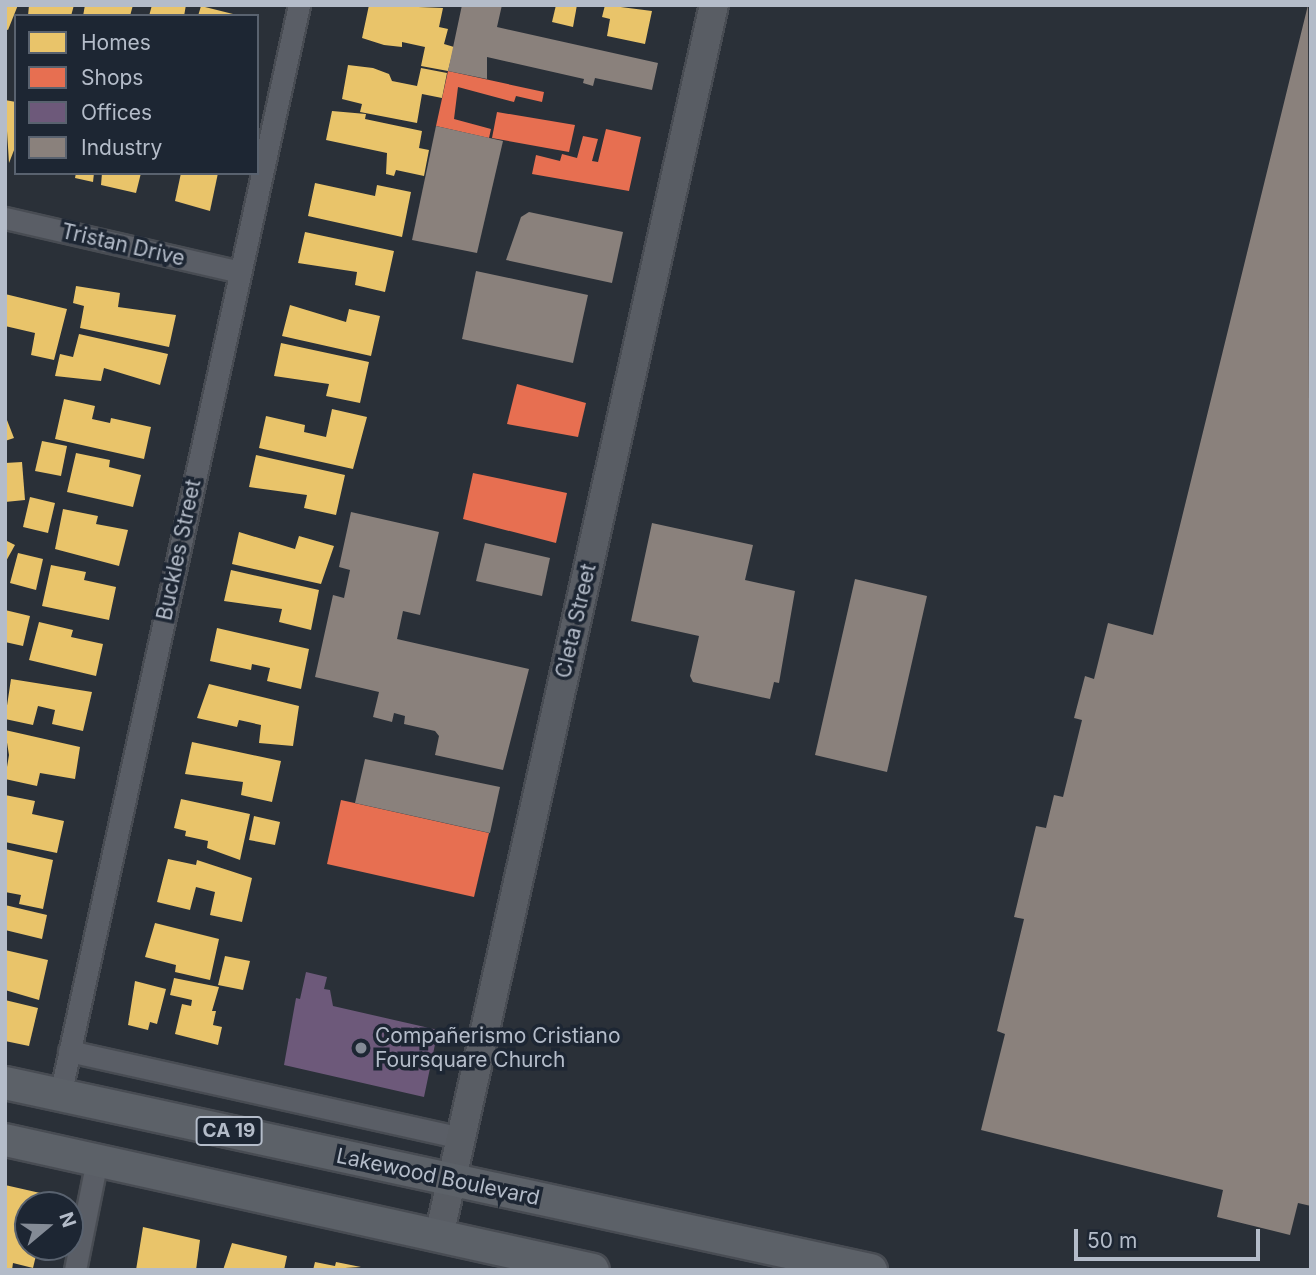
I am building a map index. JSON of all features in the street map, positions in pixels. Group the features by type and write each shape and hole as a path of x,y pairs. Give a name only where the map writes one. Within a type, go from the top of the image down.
{"main road":[{"name":"Lakewood Boulevard","path":"5,1083 871,1270"},
{"path":"5,1140 593,1270"}],"street":[{"name":"Buckles Street","path":"60,1094 299,5"},
{"name":"Cleta Street","path":"439,1236 714,5"},
{"name":"Tristan Drive","path":"5,218 240,272"},
{"name":"Lakewood Boulevard","path":"69,1051 461,1138"},
{"path":"75,1270 97,1160"}],"building: Homes":[{"path":"5,5 18,5 8,30 5,29"},
{"path":"29,5 74,5 72,14 28,14"},
{"path":"85,5 133,5 131,14 83,14"},
{"path":"152,5 186,5 184,14 150,14"},
{"path":"369,5 443,8 439,27 448,29 444,44 454,47 448,71 421,66 425,47 402,42 402,47 384,45 362,38"},
{"path":"556,5 577,5 573,27 552,22"},
{"path":"605,5 652,11 645,44 607,36 610,19 602,17"},
{"path":"201,6 233,14 199,14"},
{"path":"348,65 373,68 389,74 392,81 417,86 421,68 447,73 442,98 422,94 417,123 360,112 362,104 342,99"},
{"path":"5,100 14,102 14,150 9,163"},
{"path":"332,111 366,114 365,119 422,131 419,148 429,150 424,176 396,170 394,176 386,174 387,153 326,140"},
{"path":"76,175 94,175 93,182 75,178"},
{"path":"102,175 140,175 136,193 101,185"},
{"path":"181,175 218,175 210,211 175,201"},
{"path":"315,183 375,196 377,185 411,192 402,237 308,216"},
{"path":"305,232 394,251 385,292 355,285 357,272 298,263"},
{"path":"76,286 120,293 118,307 176,315 169,347 80,328 84,306 73,303"},
{"path":"5,294 67,309 54,360 31,355 35,333 5,326"},
{"path":"290,305 346,322 349,309 380,316 371,356 282,336"},
{"path":"79,334 168,354 160,385 104,368 101,381 55,376 60,354 73,357"},
{"path":"281,343 369,362 360,403 326,396 329,384 274,376"},
{"path":"64,399 95,406 92,419 110,423 111,418 151,427 144,459 55,439"},
{"path":"332,409 367,417 353,469 259,448 266,416 305,425 304,432 326,437"},
{"path":"5,415 14,438 5,441"},
{"path":"42,441 67,446 61,476 35,471"},
{"path":"76,453 110,460 109,467 141,475 133,507 67,492"},
{"path":"256,455 345,475 336,515 304,508 307,495 249,487"},
{"path":"22,462 25,500 5,502 5,463"},
{"path":"30,497 55,503 48,533 23,527"},
{"path":"63,509 98,516 96,524 128,530 119,566 55,549"},
{"path":"239,532 295,549 299,536 334,546 321,584 232,564"},
{"path":"5,540 15,545 5,563"},
{"path":"18,553 43,559 36,590 10,583"},
{"path":"51,565 86,572 84,580 116,587 109,620 42,606"},
{"path":"231,570 319,590 311,630 279,622 282,609 224,601"},
{"path":"5,610 30,616 23,646 5,642"},
{"path":"39,622 73,630 71,637 103,644 96,676 29,660"},
{"path":"217,628 309,649 301,689 267,681 270,668 252,664 251,670 210,661"},
{"path":"11,679 92,692 83,731 52,724 55,710 38,706 33,725 5,719"},
{"path":"209,684 299,706 293,746 259,743 261,725 239,720 237,727 197,718"},
{"path":"5,730 80,747 75,779 40,773 37,786 5,779 9,755"},
{"path":"192,742 281,761 272,802 241,795 243,782 185,774"},
{"path":"5,795 35,801 32,814 64,821 57,853 5,842"},
{"path":"181,799 250,814 240,860 207,848 208,841 185,836 186,831 174,828"},
{"path":"254,816 280,822 275,845 249,840"},
{"path":"5,849 53,860 43,909 19,904 21,895 5,892"},
{"path":"168,859 196,865 197,860 252,878 242,922 210,915 215,892 196,887 190,910 157,902"},
{"path":"5,905 47,915 42,939 5,930"},
{"path":"155,923 219,939 210,980 175,972 176,965 145,957"},
{"path":"5,950 48,960 39,1000 5,990"},
{"path":"225,956 250,961 243,990 218,985"},
{"path":"174,978 219,987 212,1011 216,1011 213,1025 222,1027 218,1045 175,1034 182,1004 191,1006 192,1000 170,995"},
{"path":"135,981 166,989 157,1024 150,1022 148,1030 128,1025"},
{"path":"5,1000 38,1008 29,1046 5,1041"},
{"path":"5,1185 31,1191 14,1191 14,1261 35,1261 33,1268 13,1263 12,1270 5,1270"},
{"path":"143,1227 200,1240 196,1270 136,1270"},
{"path":"232,1243 287,1256 284,1270 223,1270"},
{"path":"315,1262 335,1266 336,1262 361,1267 313,1270"}],"building: Shops":[{"path":"448,71 544,92 542,102 516,96 514,102 458,87 454,119 491,129 489,138 436,126"},
{"path":"497,112 575,125 569,152 492,138"},
{"path":"606,129 641,137 629,191 532,174 536,155 560,161 562,154 577,158 583,136 598,139 592,161 598,162"},
{"path":"517,384 586,403 578,437 507,424"},
{"path":"473,473 567,493 556,543 463,519"},
{"path":"341,800 489,833 474,897 327,864"}],"building: Offices":[{"name":"Compañerismo Cristiano Foursquare Church","path":"306,972 327,977 324,989 330,990 333,1006 438,1030 424,1097 284,1065 296,998 300,999"}],"building: Industry":[{"path":"462,5 502,5 497,27 658,63 652,90 595,78 593,86 583,83 584,79 487,57 487,79 448,71"},
{"path":"1308,5 1311,1206 1298,1203 1290,1235 1217,1217 1223,1190 981,1130 1005,1034 997,1031 1024,919 1014,917 1036,826 1046,828 1054,795 1063,797 1082,720 1074,718 1085,676 1094,679 1108,623 1153,635"},
{"path":"436,126 503,141 477,253 412,240"},
{"path":"529,212 623,232 612,283 506,260 521,217"},
{"path":"476,271 588,295 573,363 462,339"},
{"path":"351,512 439,532 420,615 403,611 397,639 529,669 503,770 435,755 439,736 435,731 404,724 405,716 394,713 392,722 373,717 379,692 315,677 333,595 344,598 350,570 339,567"},
{"path":"652,523 753,545 745,580 795,591 779,683 774,682 770,699 693,682 690,676 699,636 631,621"},
{"path":"485,543 550,558 542,596 476,581"},
{"path":"855,579 927,596 887,772 815,755"},
{"path":"365,759 500,787 490,833 355,803"}],"place":[{"name":"Compañerismo Cristiano Foursquare Church","path":"361,1048"}]}
